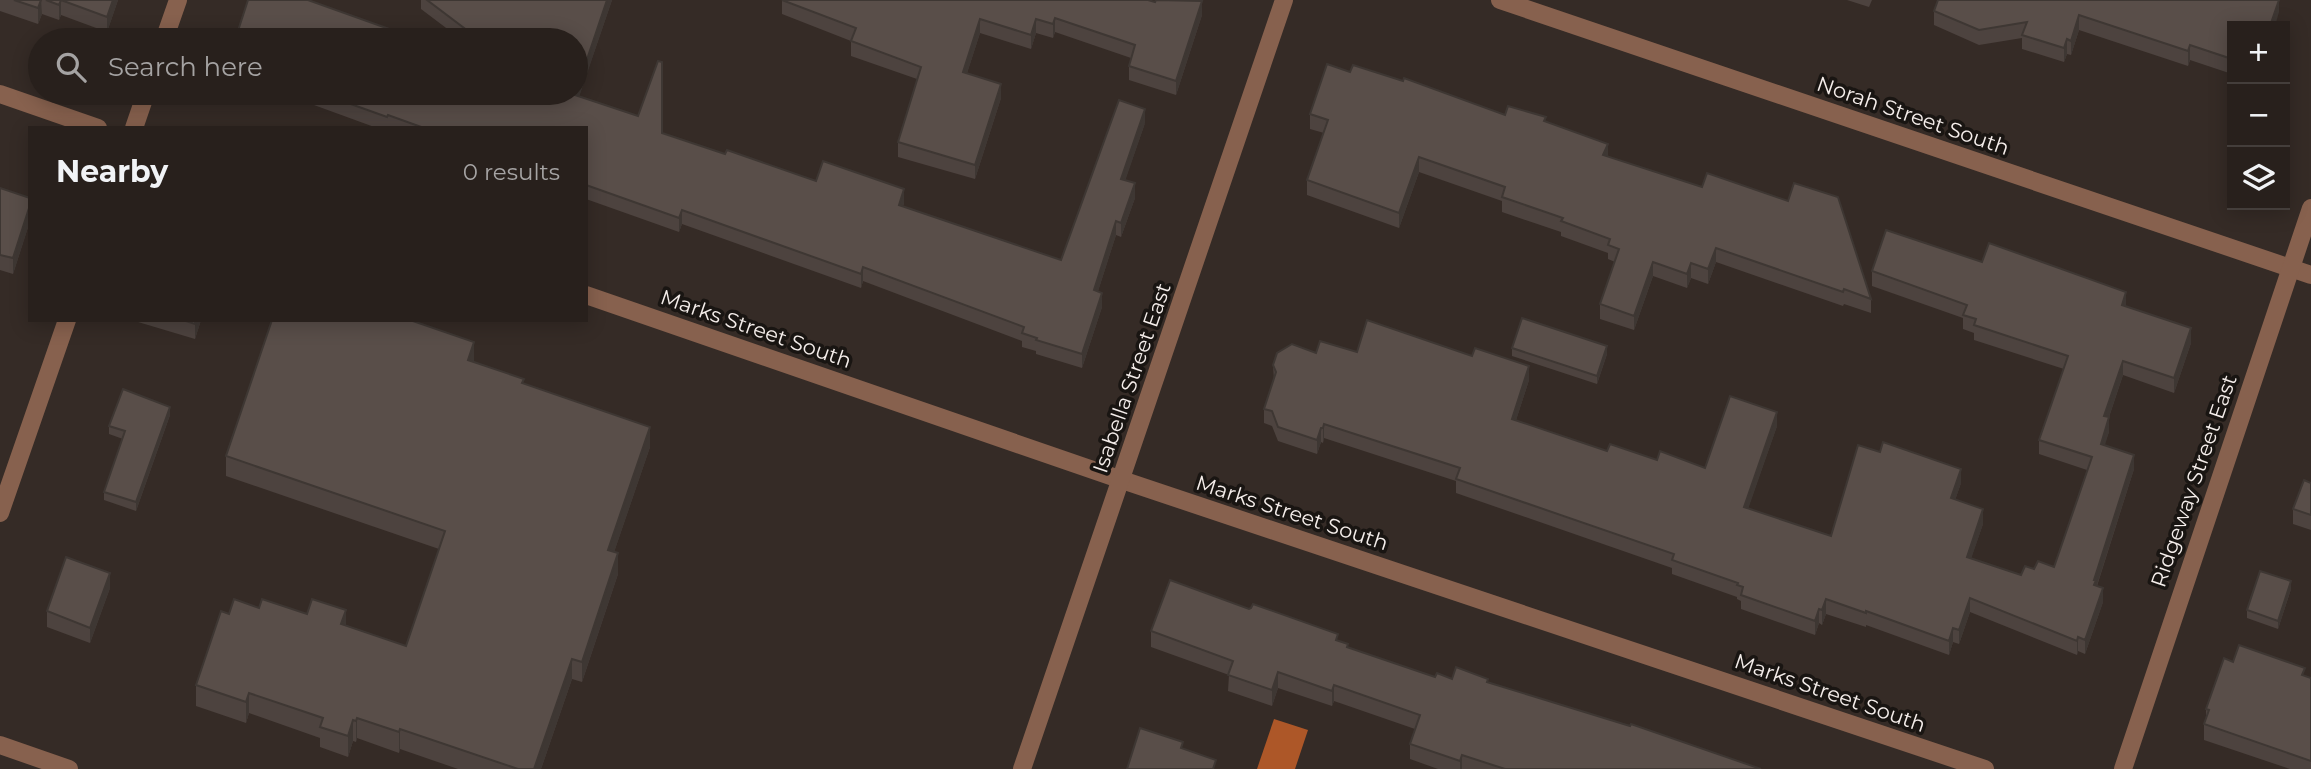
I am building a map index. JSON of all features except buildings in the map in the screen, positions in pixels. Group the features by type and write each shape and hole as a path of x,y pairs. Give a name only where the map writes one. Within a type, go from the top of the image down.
{"street":[{"path":"168,28 178,0"},
{"name":"Isabella Street East","path":"1022,769 1284,0"},
{"name":"Norah Street South","path":"1500,0 2311,275"},
{"path":"0,94 28,104"},
{"path":"32,105 93,126"},
{"path":"135,126 142,105"},
{"name":"Ridgeway Street East","path":"2123,769 2311,208"},
{"name":"Marks Street South","path":"588,296 1122,480 1985,769"},
{"path":"0,513 66,322"},
{"path":"0,745 69,769"}],"shaded area":[{"path":"1274,719 1308,730 1295,769 1257,769"}]}
